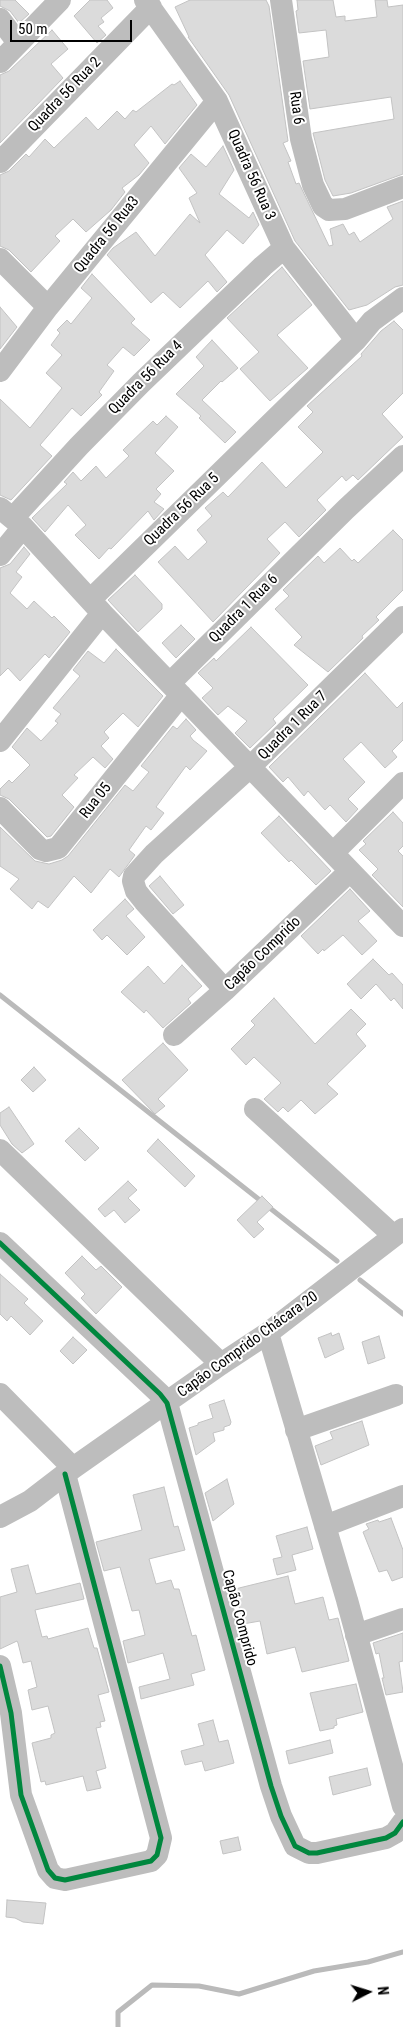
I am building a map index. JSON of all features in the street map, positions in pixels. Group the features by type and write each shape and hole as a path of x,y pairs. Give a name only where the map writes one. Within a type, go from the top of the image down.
{"street":[{"path":"0,62 60,0"},
{"name":"Rua 6","path":"281,0 301,139 307,167 323,206 329,210 345,209 403,187"},
{"name":"Quadra 56 Rua 2","path":"0,162 148,4 217,101"},
{"path":"0,19 18,43"},
{"name":"Quadra 56 Rua 3","path":"217,101 284,248"},
{"name":"Quadra 56 Rua3","path":"0,371 48,307 217,101"},
{"path":"284,248 356,340"},
{"name":"Quadra 56 Rua 4","path":"0,555 12,518 78,446 141,382 284,248"},
{"path":"0,259 48,307"},
{"name":"Quadra 56 Rua 5","path":"0,741 96,606 356,340 372,321 403,298"},
{"name":"Quadra 1 Rua 6","path":"176,689 346,509 403,456"},
{"path":"12,518 250,768 154,854 142,866 133,881 136,891 144,901 226,990"},
{"name":"Quadra 1 Rua 7","path":"334,852 250,768 403,617"},
{"name":"Rua 05","path":"0,808 40,849 46,851 58,848 176,689"},
{"path":"403,784 334,852 403,926"},
{"name":"Capão Comprido","path":"174,1035 226,990 350,871"},
{"path":"255,1109 398,1233"},
{"path":"0,1150 220,1364"},
{"name":"Capão Comprido Chácara 20","path":"0,1517 30,1501 69,1471 220,1364 268,1334 398,1233"},
{"path":"0,1243 160,1394 166,1403"},
{"path":"268,1334 325,1526 403,1806"},
{"path":"0,1394 69,1471 161,1838 157,1854 151,1860 66,1880 55,1878 48,1870 21,1795 11,1713 0,1666"},
{"path":"296,1430 396,1395"},
{"name":"Capão Comprido","path":"166,1403 271,1786 291,1839 295,1846 302,1851 317,1853 386,1838 395,1833 403,1822"},
{"path":"325,1526 403,1496"},
{"path":"356,1635 403,1619"}],"building":[{"path":"0,0 15,0 29,14 19,23 10,11 0,6"},
{"path":"90,0 107,0 113,8 101,18 104,22 98,26 106,35 97,43 74,16"},
{"path":"190,0 266,0 269,6 288,141 283,143 291,161 288,162 296,184 299,183 329,246 333,245 330,229 343,224 349,235 354,232 360,242 393,219 387,207 403,201 403,285 395,287 367,305 349,310 295,241 229,95 188,37 175,7"},
{"path":"297,0 333,0 336,17 345,16 345,21 377,17 375,0 387,0 388,7 403,5 403,174 351,193 333,196 325,180 313,133 394,119 391,97 310,109 303,61 329,57 326,30 299,33 296,11 298,10"},
{"path":"52,30 68,49 51,64 63,78 0,143 0,75 9,71"},
{"path":"180,81 197,105 165,144 151,126 134,145 149,163 139,175 122,188 125,192 111,210 86,232 73,219 55,236 60,241 31,272 9,250 0,246 0,175 9,171 26,154 29,157 45,139 54,148 86,117 98,130 117,111 125,119 133,110 136,112 172,84 174,85"},
{"path":"223,146 234,170 219,194 249,218 253,212 259,225 243,244 227,230 205,255 227,282 217,292 208,281 180,308 163,292 151,303 107,255 113,248 136,232 155,256 190,214 200,223 189,198 197,193 179,168 191,154 206,167"},
{"path":"282,267 312,305 277,335 308,368 270,401 240,369 259,352 227,318"},
{"path":"92,274 135,319 131,323 150,340 134,356 123,347 107,365 114,371 99,392 102,395 81,416 72,408 40,445 52,456 11,500 0,495 0,399 30,428 62,388 46,373 62,355 51,345 60,333 57,330 67,320 71,324 92,298 81,288"},
{"path":"0,307 17,327 0,349"},
{"path":"394,321 403,330 403,393 382,414 403,437 358,480 353,475 346,481 342,476 317,500 326,510 299,537 285,522 267,539 280,553 213,622 158,562 175,546 188,560 207,542 197,530 212,516 205,508 223,492 228,497 262,462 286,488 323,452 298,427 313,412 307,406 362,356 361,354 381,331"},
{"path":"212,340 238,368 221,381 202,400 236,432 225,443 199,418 201,416 176,394 204,366 196,357"},
{"path":"166,416 178,427 155,453 174,471 156,489 161,494 154,502 164,509 154,520 148,511 99,559 75,535 86,525 68,505 45,532 32,518 67,484 64,482 73,472 81,481 96,466 106,478 129,456 123,450 153,421 157,425"},
{"path":"393,530 403,540 403,590 376,617 379,620 362,636 363,638 328,672 294,645 302,637 275,609 289,596 283,590 318,556 324,563 340,548 352,561 354,559 358,563"},
{"path":"24,547 30,554 16,572 22,577 10,593 27,609 34,601 52,618 54,616 70,632 49,658 45,654 20,681 8,668 0,676 0,568 10,564"},
{"path":"135,575 162,604 162,609 138,632 108,600"},
{"path":"181,625 195,639 176,658 162,643"},
{"path":"251,627 308,685 273,719 276,723 250,748 235,733 247,721 228,706 218,715 202,698 213,688 198,673 214,658 216,661"},
{"path":"116,649 163,696 138,727 123,713 104,732 109,738 101,746 113,759 105,768 93,757 74,775 78,778 62,795 74,807 51,836 47,837 9,799 0,795 0,789 9,780 12,783 30,765 12,747 27,728 41,741 58,723 55,721 61,714 53,708 80,676 73,670 88,651 104,663"},
{"path":"365,673 397,708 403,702 403,740 392,751 397,757 385,768 361,742 343,759 365,782 348,799 358,809 346,822 330,805 325,810 308,791 304,796 288,777 283,782 269,767"},
{"path":"186,719 196,730 190,736 207,751 190,770 186,766 156,807 164,813 151,830 146,826 129,850 135,855 119,877 110,869 91,893 74,876 48,908 38,901 32,909 10,889 19,879 0,866 0,827 35,861 49,864 62,860 68,856 125,785 133,791 149,772 141,766 173,726 177,729"},
{"path":"393,812 403,823 403,846 398,851 403,856 403,907 372,875 378,869 359,850 366,844 363,841"},
{"path":"279,816 331,871 316,885 291,860 289,862 261,833"},
{"path":"160,876 184,905 173,914 149,886"},
{"path":"350,889 370,911 358,921 377,941 362,955 343,935 318,954 301,936"},
{"path":"125,899 134,909 126,916 145,937 127,955 107,935 102,940 93,930"},
{"path":"373,959 389,975 392,973 403,985 403,1009 394,998 391,1001 376,984 361,999 347,984"},
{"path":"182,965 202,986 188,999 191,1003 163,1028 146,1010 144,1013 121,992 148,966 164,984"},
{"path":"274,998 315,1044 351,1009 366,1024 356,1034 366,1046 327,1084 338,1094 315,1114 301,1100 288,1112 283,1107 278,1112 264,1099 281,1083 254,1057 246,1065 231,1049 255,1025 251,1021"},
{"path":"163,1043 188,1070 158,1099 165,1106 155,1114 122,1080"},
{"path":"34,1067 46,1080 33,1092 21,1080"},
{"path":"9,1107 34,1144 22,1153 12,1144 0,1125 0,1113"},
{"path":"79,1128 99,1148 85,1161 65,1141"},
{"path":"158,1139 195,1176 185,1187 147,1151"},
{"path":"128,1181 137,1190 128,1198 140,1210 125,1223 114,1210 105,1217 98,1209"},
{"path":"262,1196 273,1207 257,1222 264,1229 254,1238 237,1220"},
{"path":"82,1256 96,1270 101,1266 122,1287 96,1314 81,1298 85,1294 65,1273"},
{"path":"0,1274 28,1299 24,1303 43,1321 30,1335 11,1316 7,1321 0,1314"},
{"path":"331,1333 332,1336 339,1333 344,1349 325,1358 318,1338"},
{"path":"379,1336 385,1358 368,1364 362,1342"},
{"path":"73,1337 87,1350 73,1364 60,1351"},
{"path":"224,1400 231,1422 230,1425 224,1427 224,1430 213,1433 215,1441 196,1455 189,1428 213,1418 209,1405"},
{"path":"362,1421 369,1445 321,1465 315,1446 333,1439 330,1432"},
{"path":"227,1479 234,1504 213,1521 205,1493"},
{"path":"164,1487 174,1527 178,1526 185,1550 149,1559 156,1584 171,1580 174,1589 179,1589 192,1636 196,1635 205,1670 191,1674 194,1685 141,1699 139,1687 170,1679 163,1653 128,1663 123,1641 145,1635 139,1610 132,1611 120,1567 104,1571 96,1542 142,1530 133,1495"},
{"path":"391,1518 403,1550 403,1577 392,1581 387,1570 379,1572 363,1532 369,1529 366,1524"},
{"path":"307,1527 313,1549 292,1555 296,1570 277,1575 273,1559 282,1557 276,1536"},
{"path":"28,1565 36,1594 80,1583 84,1599 35,1610 42,1637 47,1636 48,1639 88,1628 94,1648 97,1648 109,1692 98,1695 105,1721 100,1722 101,1727 96,1728 106,1768 96,1771 101,1788 87,1791 83,1776 46,1785 45,1781 41,1782 32,1743 51,1738 51,1735 55,1733 48,1706 32,1710 28,1690 37,1687 31,1661 23,1663 17,1641 0,1649 0,1597 17,1592 11,1569"},
{"path":"288,1576 295,1604 323,1597 329,1620 338,1618 349,1661 302,1672 295,1647 267,1654 260,1621 243,1624 235,1589"},
{"path":"403,1633 403,1661 399,1662 403,1692 386,1695 379,1653 376,1654 373,1643"},
{"path":"356,1684 363,1712 336,1719 337,1725 334,1728 320,1731 310,1693"},
{"path":"213,1720 219,1742 228,1740 234,1763 205,1771 202,1761 185,1765 181,1751 204,1745 198,1724"},
{"path":"330,1740 333,1753 289,1764 286,1751"},
{"path":"367,1768 371,1785 333,1795 329,1777"},
{"path":"238,1837 241,1850 223,1854 220,1841"},
{"path":"7,1900 46,1903 43,1924 23,1922 15,1918 6,1917"}],"waterway":[{"path":"0,995 337,1261"},
{"path":"360,1280 403,1314"},
{"path":"118,2027 118,2012 152,1985 199,1986 239,1994 314,1971 368,1962 403,1952"}],"cycle path":[{"path":"0,1243 160,1394 167,1403 271,1786 281,1816 295,1846 309,1853 317,1853 386,1838 395,1833 403,1822"},
{"path":"0,1666 11,1713 21,1795 48,1870 55,1878 65,1880 151,1861 157,1855 161,1838 65,1474"}]}
